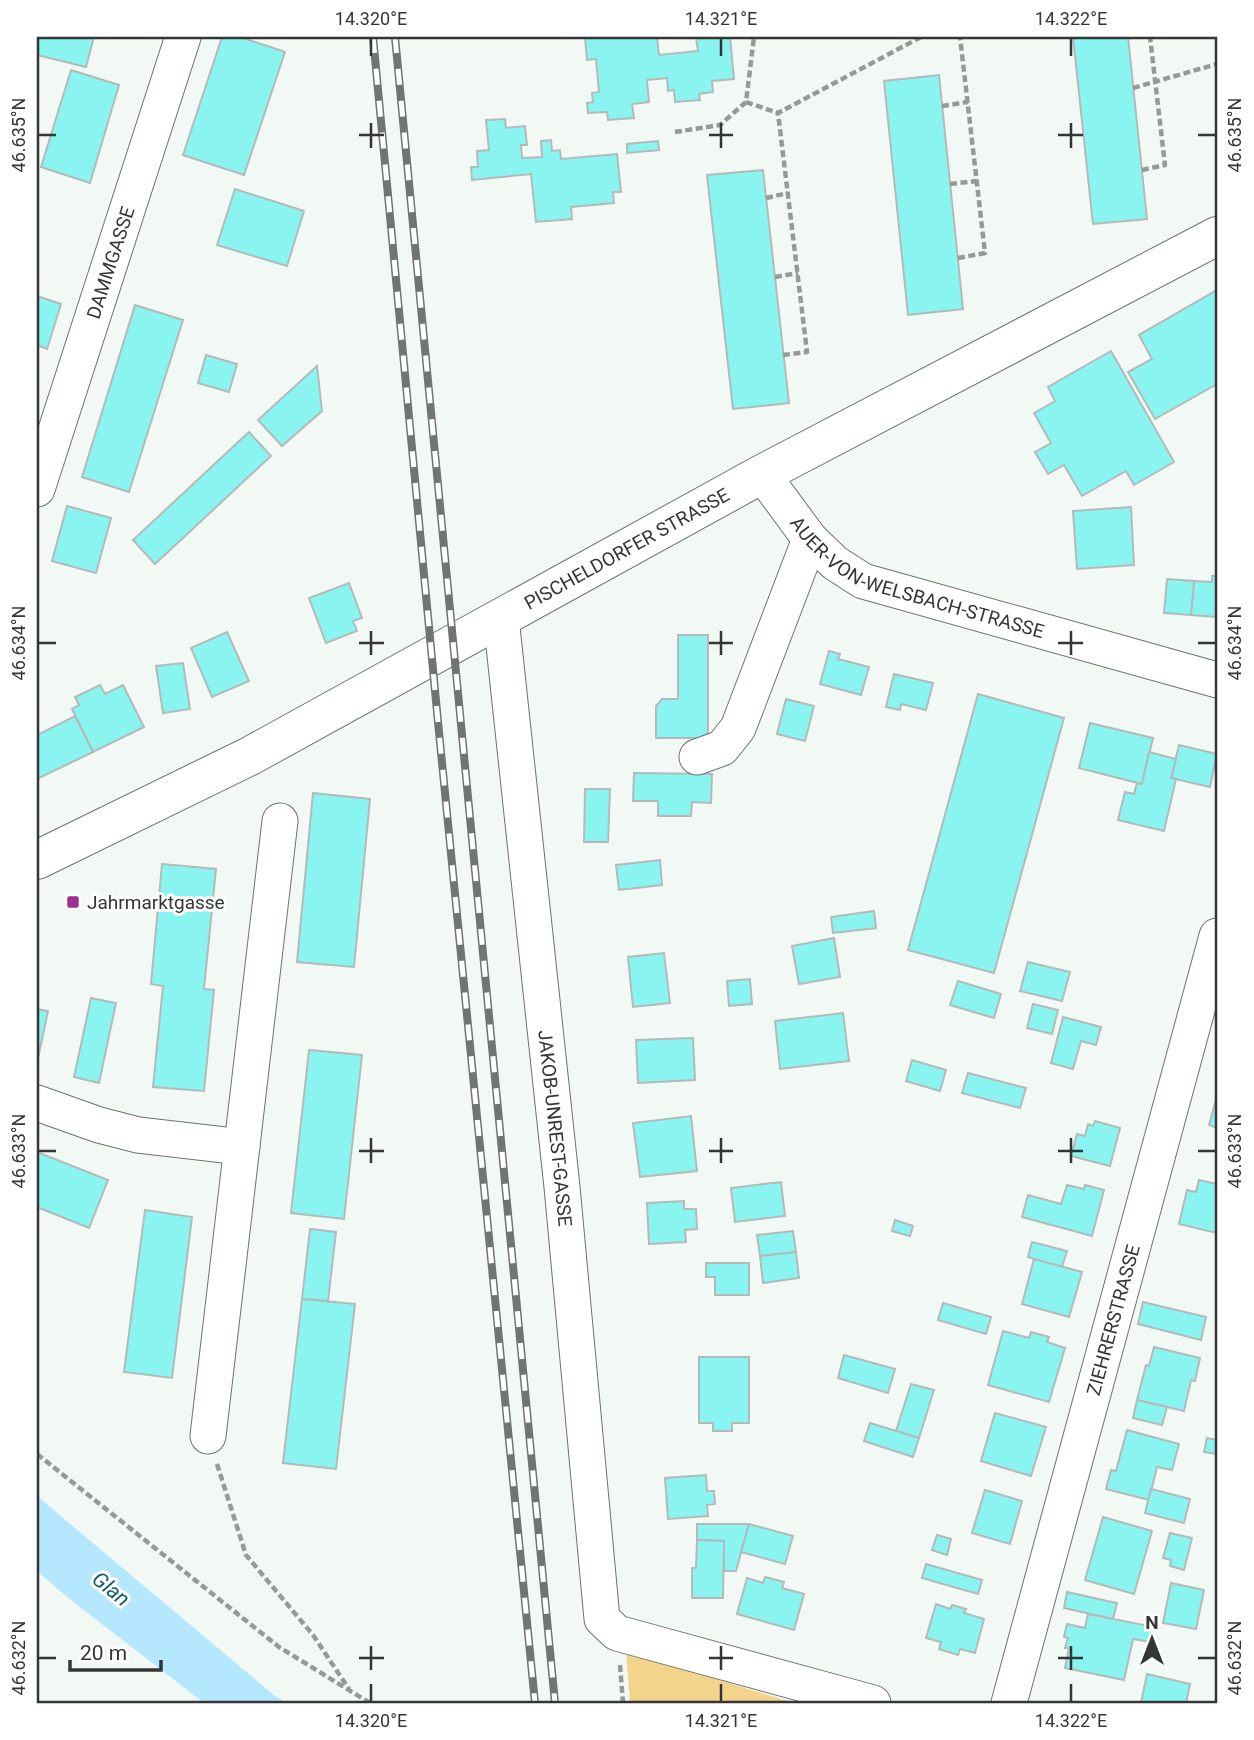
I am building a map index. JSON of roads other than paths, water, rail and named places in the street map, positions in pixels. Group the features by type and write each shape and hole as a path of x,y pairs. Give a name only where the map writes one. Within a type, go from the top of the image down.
{"main road":[{"name":"PISCHELDORFER STRASSE","path":"37,860 250,756 762,474 1217,236"}],"street":[{"name":"DAMMGASSE","path":"37,489 183,37"},
{"name":"AUER-VON-WELSBACH-STRASSE","path":"762,474 810,539 835,563 863,581 1217,680"},
{"path":"697,757 722,748 738,728 810,539"},
{"name":"JAKOB-UNREST-GASSE","path":"502,618 561,1173 602,1619 617,1633 873,1703"},
{"path":"208,1436 280,821"},
{"name":"ZIEHRERSTRASSE","path":"1009,1703 1217,936"},
{"path":"37,1103 99,1125 138,1135 242,1147"}],"water":[{"name":"Glan","path":"37,1496 275,1696 287,1703 204,1703 67,1597 37,1571"}],"railway":[{"path":"373,37 535,1703"},
{"path":"395,37 555,1703"}],"place":[{"name":"Jahrmarktgasse","path":"73,902"}]}
